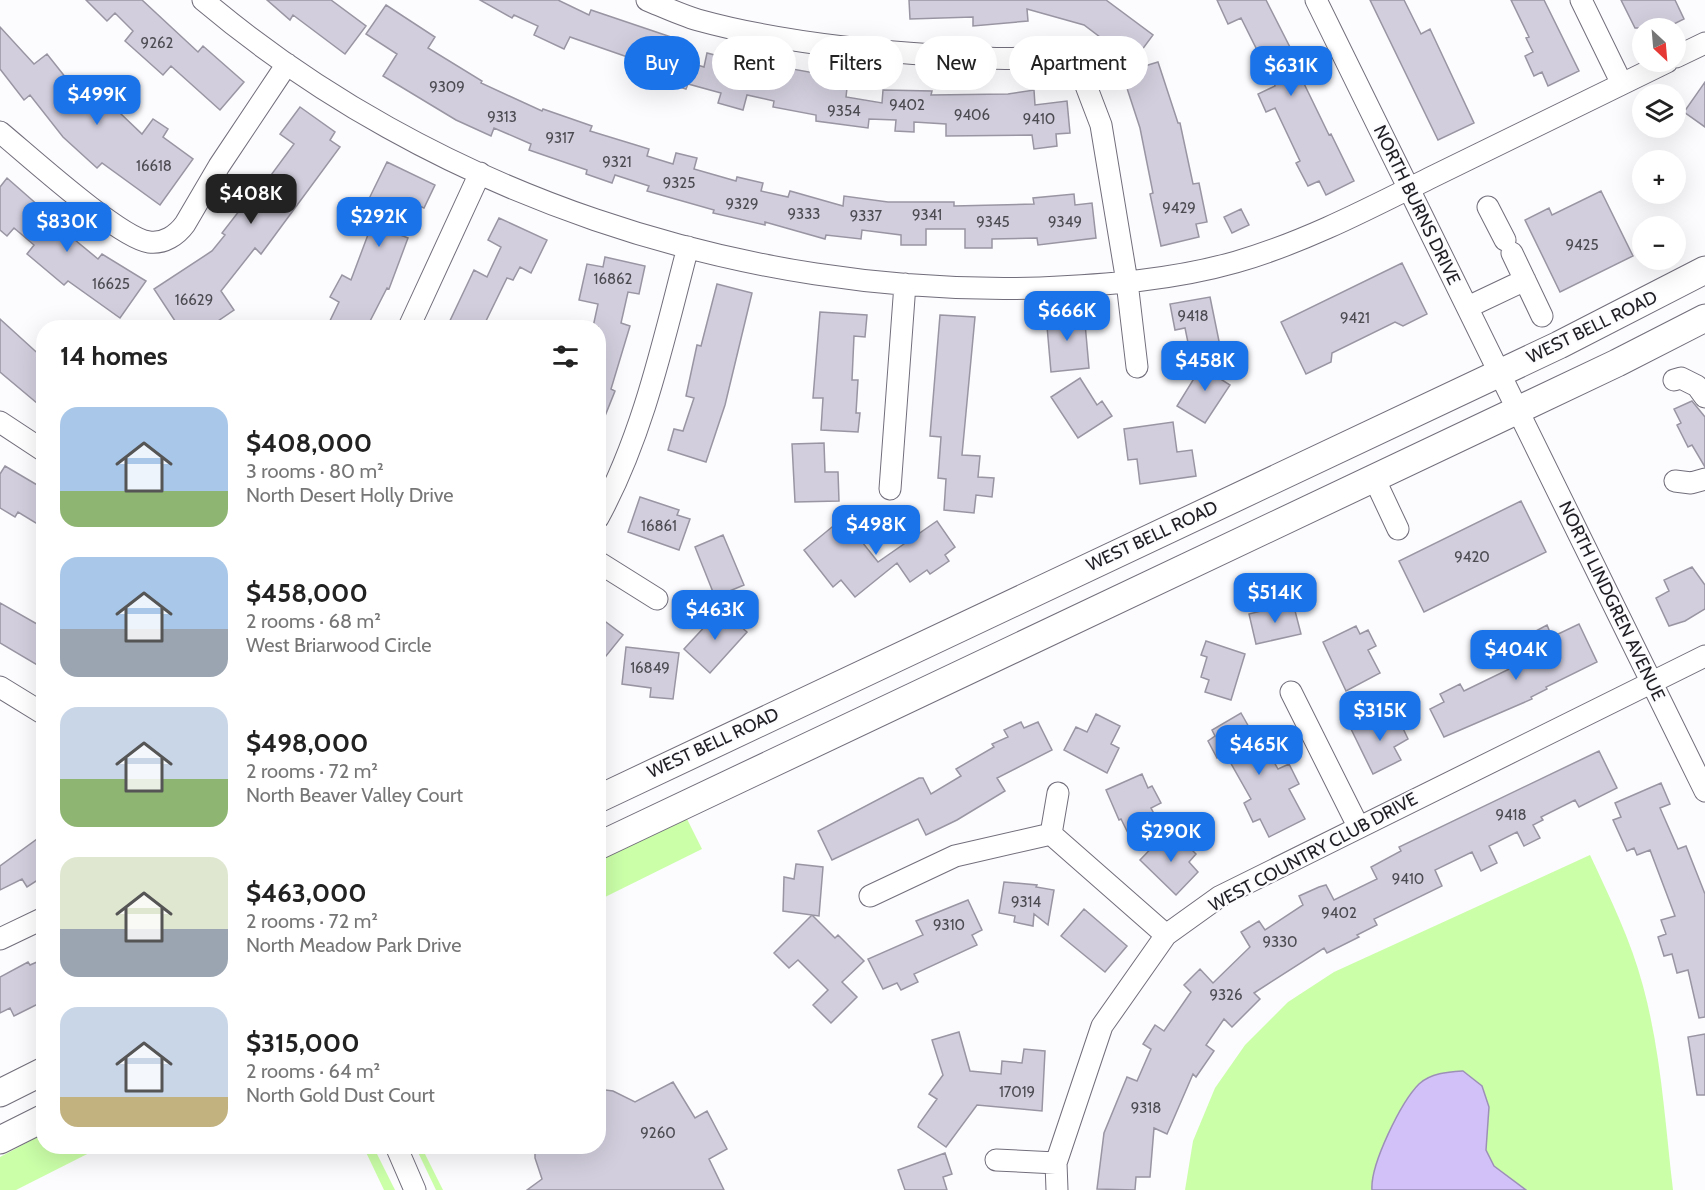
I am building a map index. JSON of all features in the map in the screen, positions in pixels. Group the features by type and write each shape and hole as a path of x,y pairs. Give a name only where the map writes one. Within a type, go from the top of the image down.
{"main road":[{"name":"WEST BELL ROAD","path":"606,795 1500,373 1705,270"},
{"path":"606,842 1518,410 1705,318"},
{"path":"0,1093 36,1075"},
{"path":"0,1140 36,1122"}],"street":[{"path":"203,0 287,64 382,124 480,173 580,214 688,247 797,271 905,284 1010,288 1127,282 1180,274 1265,253 1306,238 1647,72"},
{"path":"647,0 697,20 798,40 967,57 1038,58 1058,55 1080,70 1101,125 1127,282 1137,367"},
{"name":"NORTH BURNS DRIVE","path":"1316,0 1518,410"},
{"path":"1581,0 1622,84"},
{"path":"1686,52 1705,43"},
{"path":"0,132 69,190 132,236 152,243 162,241 180,231 185,224 219,166 287,64"},
{"path":"411,320 480,173"},
{"path":"1488,207 1542,316"},
{"path":"606,503 616,485 652,384 688,247"},
{"path":"1468,307 1525,279"},
{"path":"890,489 905,284"},
{"path":"1674,380 1681,378 1697,386 1705,398"},
{"name":"NORTH LINDGREN AVENUE","path":"1518,410 1705,791"},
{"path":"0,422 36,445"},
{"path":"1374,478 1398,530"},
{"path":"1675,481 1690,483 1705,479"},
{"path":"606,567 657,599"},
{"name":"WEST COUNTRY CLUB DRIVE","path":"1057,1190 1056,1163 1102,1026 1166,935 1220,897 1358,826 1705,656"},
{"path":"0,687 36,709"},
{"path":"1291,692 1358,826"},
{"path":"1051,834 1058,793"},
{"path":"870,896 955,856 1051,834"},
{"path":"1051,834 1166,935"},
{"path":"0,939 36,922"},
{"path":"397,1154 415,1190"},
{"path":"996,1160 1056,1163"}],"green space":[{"path":"686,817 702,849 606,897 606,857"},
{"path":"1590,855 1626,936 1643,986 1658,1062 1673,1190 1185,1190 1193,1141 1215,1088 1245,1045 1288,1002 1334,972"},
{"path":"36,1138 36,1154 87,1154 16,1190 0,1190 0,1157"},
{"path":"367,1154 377,1154 395,1190 384,1190"},
{"path":"419,1154 425,1154 443,1190 436,1190"}],"shaded area":[{"path":"1463,1071 1482,1086 1489,1107 1486,1150 1494,1166 1526,1190 1372,1190 1381,1150 1412,1093 1429,1077"}],"building":[{"path":"86,0 142,0 198,52 203,46 244,82 220,110 171,66 163,75 125,41 133,31 115,13 107,21"},
{"path":"267,0 331,0 366,26 345,54 293,15 290,20"},
{"path":"480,0 558,0 589,15 591,10 668,36 624,36 624,56 570,37 564,49 534,35 538,26 514,15 512,18"},
{"path":"909,0 1106,0 1153,35 1148,42 1148,36 1099,36 1084,25 1027,9 1028,21 973,26 973,17 910,19"},
{"path":"1217,0 1266,0 1298,63 1295,65 1329,135 1331,134 1354,181 1326,195 1319,181 1308,186 1296,163 1300,161 1275,108 1266,112 1258,94 1275,86 1241,18 1228,24"},
{"path":"1370,0 1404,0 1421,34 1430,29 1474,123 1438,140"},
{"path":"1511,0 1544,0 1579,71 1548,86 1542,72 1534,76 1525,56 1533,52 1526,38 1529,37"},
{"path":"1621,0 1675,0 1684,18 1632,18 1632,22"},
{"path":"386,5 435,37 428,48 482,81 481,83 542,111 543,109 592,126 590,131 649,149 647,156 673,164 676,153 697,158 694,169 736,181 737,177 763,183 761,191 788,197 790,191 843,206 844,196 888,202 954,202 954,206 1034,204 1033,198 1074,194 1075,205 1092,203 1096,238 1038,245 1037,238 992,239 992,248 965,248 965,229 926,229 926,245 901,245 901,235 862,230 861,239 826,235 825,239 765,222 765,225 713,213 714,210 647,191 649,186 615,175 612,183 586,174 587,170 529,150 531,144 494,128 491,136 456,120 383,76 397,54 366,34"},
{"path":"0,27 34,64 47,54 66,78 60,84 81,110 98,92 142,134 153,119 168,129 163,137 193,159 160,205 102,163 97,168 63,137 30,95 24,100 0,69"},
{"path":"707,53 712,54 712,90 796,90 796,70 808,72 808,90 847,90 846,97 882,103 883,90 932,91 931,95 1008,94 1034,90 1035,105 1067,101 1070,133 1056,134 1057,146 1034,149 1032,135 946,136 946,124 914,122 914,132 895,131 896,120 869,119 868,128 816,121 816,115 773,107 774,101 747,95 743,110 718,103 721,93 700,87 700,66 704,67"},
{"path":"1158,62 1178,123 1180,123 1193,184 1199,183 1207,222 1196,224 1199,237 1161,246 1140,128 1128,90 1148,90 1148,65"},
{"path":"1705,82 1705,127 1686,113 1686,109"},
{"path":"300,107 335,132 330,140 340,147 261,254 255,248 221,291 234,310 219,320 174,320 154,289 212,251 225,235 222,233 243,206 237,202 257,175 266,182 294,144 280,134"},
{"path":"387,162 435,185 424,208 408,201 393,232 408,238 389,289 387,288 371,320 330,320 339,302 330,297 342,275 351,280 375,216 363,211"},
{"path":"7,178 48,214 46,216 98,259 102,254 146,281 120,318 68,281 64,285 27,254 34,245 14,228 7,236 0,230 0,187"},
{"path":"1601,191 1632,256 1560,292 1525,220 1549,208 1552,215"},
{"path":"1241,209 1249,225 1232,233 1224,217"},
{"path":"499,218 547,240 531,273 520,267 513,280 507,278 486,320 450,320 474,270 487,277 501,247 488,240"},
{"path":"605,257 645,266 639,294 628,292 621,323 630,326 611,389 615,391 606,414 606,320 595,320 598,304 579,300 587,264 603,267"},
{"path":"1402,263 1427,314 1403,326 1395,322 1332,353 1331,362 1306,374 1281,322"},
{"path":"717,284 752,293 725,405 706,462 668,450 674,429 683,431 694,398 686,396 697,345 701,346"},
{"path":"1210,297 1221,351 1191,357 1185,328 1175,330 1170,304"},
{"path":"820,312 867,315 865,337 854,336 852,380 858,380 856,413 860,413 858,432 821,430 823,398 813,398"},
{"path":"1084,312 1089,368 1051,372 1046,315"},
{"path":"940,315 975,317 962,455 980,456 978,477 994,478 992,497 976,495 974,513 944,510 946,479 938,478 941,437 930,436"},
{"path":"0,319 36,352 36,402 0,372"},
{"path":"1206,359 1227,372 1222,380 1230,385 1205,423 1177,406"},
{"path":"1080,378 1097,405 1102,401 1112,416 1078,438 1051,397"},
{"path":"1692,401 1705,417 1705,467 1692,445 1688,447 1677,425 1681,423 1674,409"},
{"path":"1173,422 1177,452 1192,450 1196,476 1140,484 1137,459 1128,460 1124,429"},
{"path":"824,443 825,472 838,472 839,501 795,502 792,444"},
{"path":"5,466 36,484 36,523 18,512 15,517 0,508 0,474"},
{"path":"640,497 679,510 677,515 690,519 679,550 628,532"},
{"path":"1521,501 1546,552 1424,612 1399,561"},
{"path":"843,518 878,562 937,521 955,547 945,555 949,561 930,574 927,570 910,582 897,563 855,597 841,580 833,587 804,550"},
{"path":"723,535 744,585 715,597 695,547"},
{"path":"1692,567 1705,585 1705,609 1685,621 1669,626 1656,598 1669,591 1664,580"},
{"path":"0,603 36,623 36,664 0,643"},
{"path":"1293,603 1301,634 1256,644 1249,614"},
{"path":"721,609 747,632 710,673 684,649"},
{"path":"606,622 623,635 606,656"},
{"path":"1579,624 1597,662 1546,687 1547,689 1531,697 1532,699 1444,737 1430,709 1444,702 1440,694 1460,684 1464,691 1542,653 1532,633 1547,625 1552,637"},
{"path":"1356,626 1360,634 1368,630 1376,646 1368,650 1380,673 1346,691 1323,642"},
{"path":"1206,641 1245,654 1231,700 1205,692 1209,680 1201,677 1207,657 1201,655"},
{"path":"626,647 679,653 673,699 650,697 651,688 622,684"},
{"path":"1241,713 1254,736 1258,734 1278,769 1289,764 1299,784 1289,789 1305,819 1269,837 1260,819 1253,822 1244,803 1251,799 1225,753 1217,758 1208,741 1215,736 1212,730"},
{"path":"1096,714 1120,726 1111,744 1119,748 1107,773 1064,750 1076,727 1087,732"},
{"path":"1379,715 1384,725 1398,718 1408,739 1394,747 1401,760 1373,774 1351,729 1366,718 1368,720"},
{"path":"1021,722 1024,728 1038,722 1052,750 997,778 1005,791 957,820 926,835 918,819 832,860 818,831 919,778 923,778 931,794 961,776 956,769 994,747 992,744 1008,737 1004,730"},
{"path":"1599,751 1617,788 1579,807 1575,800 1541,817 1543,820 1533,825 1540,838 1524,846 1517,832 1489,846 1497,863 1481,871 1472,852 1435,870 1442,886 1374,919 1377,925 1357,935 1359,937 1327,953 1324,948 1254,993 1260,999 1232,1027 1224,1019 1206,1045 1214,1051 1196,1077 1193,1074 1167,1134 1154,1128 1150,1177 1136,1177 1135,1190 1097,1189 1104,1133 1127,1077 1137,1081 1151,1049 1143,1044 1155,1025 1164,1031 1191,992 1184,985 1200,969 1213,983 1250,947 1241,932 1259,921 1265,930 1303,905 1299,896 1319,887 1326,885 1334,900 1377,879 1371,867 1401,851 1399,847"},
{"path":"1142,774 1148,788 1152,786 1161,803 1151,808 1158,821 1129,835 1121,819 1119,820 1106,790"},
{"path":"1661,783 1670,804 1660,808 1678,849 1686,846 1705,894 1705,1017 1699,1018 1688,970 1677,973 1672,954 1664,956 1658,937 1666,934 1661,920 1675,916 1650,850 1637,855 1634,848 1627,851 1613,820 1621,817 1615,803"},
{"path":"1164,835 1170,845 1178,836 1196,854 1189,862 1198,872 1176,895 1140,860"},
{"path":"36,840 36,881 27,887 22,879 0,890 0,866"},
{"path":"796,864 823,867 819,916 783,911 784,877 794,879"},
{"path":"1004,882 1037,885 1036,887 1054,890 1048,925 1034,914 1033,926 1014,922 1015,916 999,913"},
{"path":"968,900 982,930 972,935 977,945 914,974 918,982 901,990 897,983 883,989 868,959 923,935 916,921"},
{"path":"1084,909 1127,946 1105,972 1061,936"},
{"path":"812,915 835,938 838,935 864,961 842,982 857,997 831,1023 813,1005 828,990 798,960 789,968 774,953"},
{"path":"28,962 30,965 36,962 36,1005 14,1016 10,1008 0,1013 0,977"},
{"path":"959,1032 970,1071 1001,1074 1002,1061 1022,1063 1024,1049 1045,1051 1042,1111 977,1105 946,1147 918,1127 937,1099 929,1094 943,1075 932,1040"},
{"path":"1705,1034 1705,1095 1697,1095 1688,1037"},
{"path":"673,1082 695,1118 707,1111 727,1149 709,1159 724,1190 527,1190 542,1179 535,1154 606,1154 606,1090 613,1091 635,1102"},
{"path":"945,1153 952,1174 943,1177 947,1190 905,1190 898,1170"}]}
